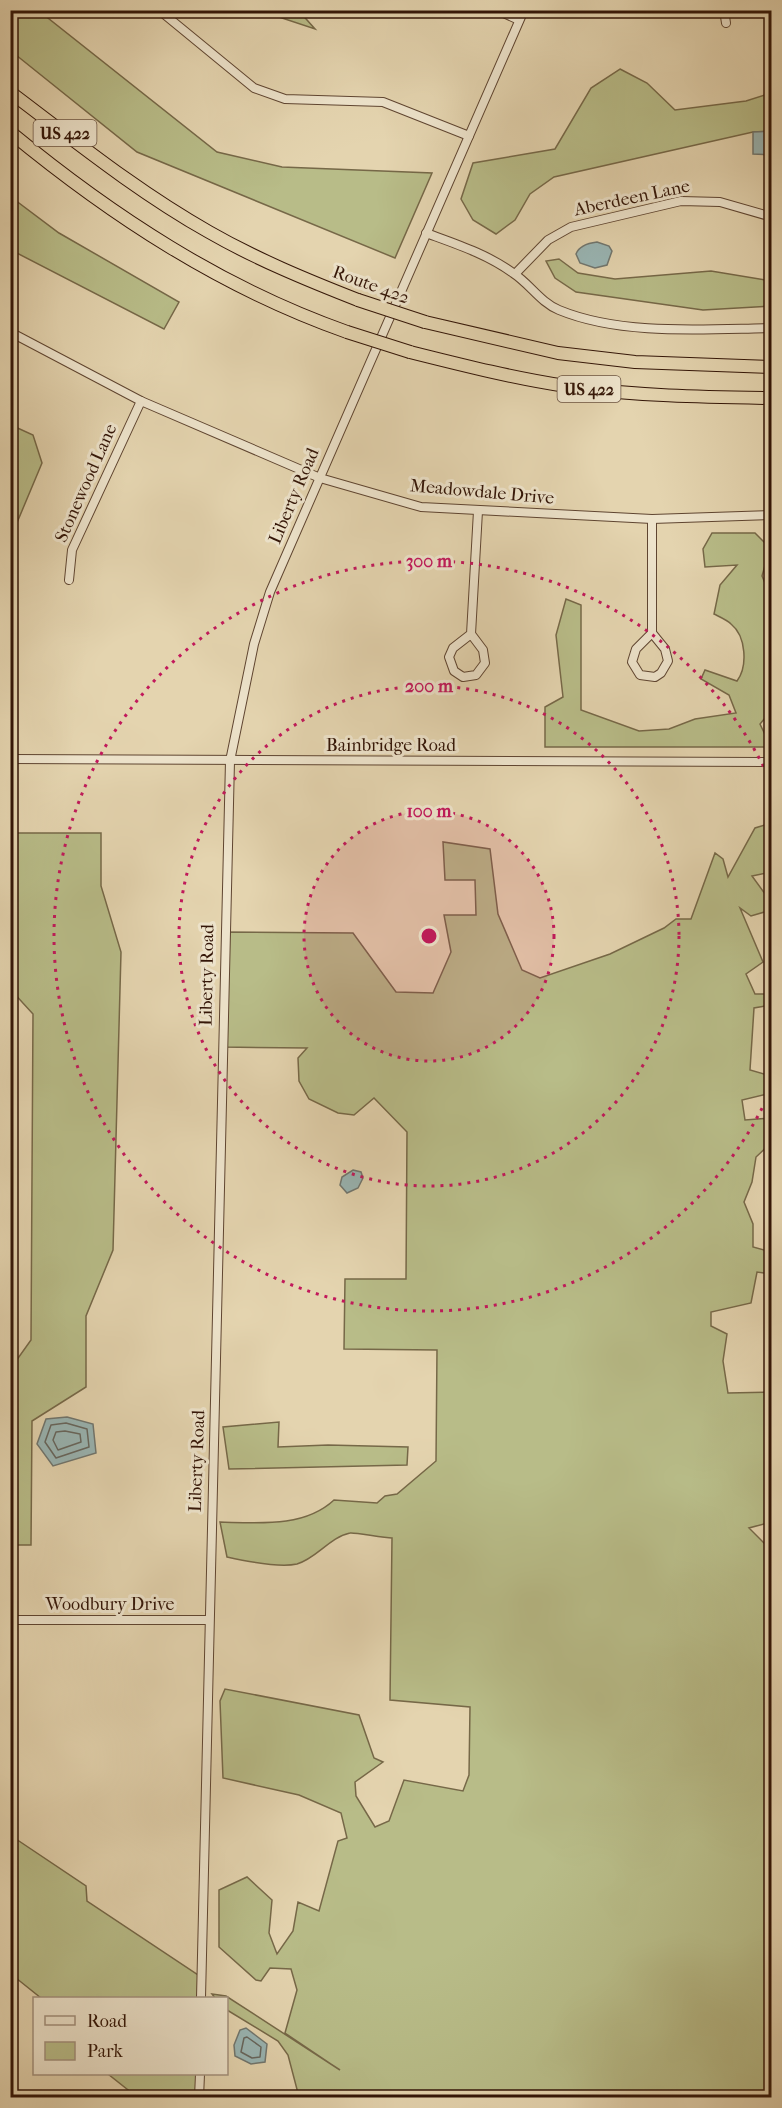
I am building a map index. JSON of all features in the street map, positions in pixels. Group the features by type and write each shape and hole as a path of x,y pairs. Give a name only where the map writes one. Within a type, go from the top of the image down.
{"highway":[{"name":"Route 422","path":"10,92 119,174 208,231 306,280 358,300 425,322 558,353 635,362 771,367"},
{"name":"US 422","path":"10,132 61,174 142,231 224,278 308,318 347,332 410,352 515,377 567,386 651,394 771,398"}],"street":[{"path":"159,10 254,88 268,95 285,99 383,102 469,135"},
{"path":"497,10 519,20"},
{"name":"Liberty Road","path":"201,1997 230,761 263,614 524,10"},
{"path":"724,10 726,23"},
{"name":"Aberdeen Lane","path":"515,274 548,240 571,227 681,201 720,202 771,217"},
{"path":"426,233 490,259 515,274 547,304 560,310 608,322 671,329 771,328"},
{"name":"Meadowdale Drive","path":"10,332 141,401 320,478 421,507 652,519 771,515"},
{"name":"Stonewood Lane","path":"69,580 72,550 141,401"},
{"path":"471,634 453,648 449,657 454,671 463,677 476,675 485,663 483,650 471,634 478,511"},
{"path":"651,633 636,649 632,662 640,675 655,677 661,673 668,661 664,649 651,633 652,519"},
{"name":"Bainbridge Road","path":"10,759 771,762"},
{"name":"Woodbury Drive","path":"10,1620 209,1620"},
{"path":"199,2097 200,2075"}],"green space":[{"path":"10,11 39,11 217,152 282,167 432,173 395,258 137,152 11,51"},
{"path":"264,11 299,11 315,29 267,13"},
{"path":"620,69 647,83 675,110 746,101 771,93 771,131 753,132 554,177 530,194 515,220 496,234 473,220 461,199 473,163 555,149 591,88"},
{"path":"11,197 59,233 179,302 164,329 11,250"},
{"path":"559,259 578,273 615,279 711,271 771,281 771,306 703,310 576,292 555,278 546,261"},
{"path":"11,425 33,435 42,463 11,537"},
{"path":"712,533 755,533 770,548 762,576 771,597 771,711 760,724 771,747 545,747 545,707 563,697 556,635 566,599 581,605 581,710 639,731 669,729 695,719 736,713 729,695 701,679 705,670 737,681 741,675 744,660 742,643 736,629 728,621 714,614 720,585 737,565 705,567 703,549"},
{"path":"771,823 771,872 752,876 771,902 771,910 751,916 740,908 763,962 746,974 755,994 771,994 771,1005 754,1008 750,1070 771,1076 771,1093 742,1100 745,1120 771,1118 771,1143 756,1157 752,1182 744,1202 753,1224 753,1247 771,1252 771,1274 757,1272 751,1303 711,1312 711,1326 727,1334 723,1361 728,1393 771,1392 771,1522 749,1528 772,1551 771,2097 299,2097 288,2055 278,2041 228,2011 228,1997 340,2070 285,2033 297,1990 291,1969 270,1968 261,1981 256,1980 219,1947 219,1890 247,1877 272,1900 269,1933 277,1954 293,1931 298,1902 319,1911 338,1841 347,1838 341,1813 299,1795 223,1778 220,1701 225,1689 359,1715 374,1758 383,1762 355,1782 356,1796 375,1827 389,1821 404,1780 463,1791 469,1775 470,1707 390,1700 392,1538 350,1533 336,1539 310,1558 290,1565 262,1564 227,1557 220,1522 265,1523 295,1520 322,1509 334,1500 377,1503 385,1496 397,1494 436,1461 437,1350 344,1349 345,1279 406,1279 407,1132 374,1098 354,1115 338,1113 309,1099 299,1081 298,1058 307,1048 222,1047 224,932 353,933 396,992 433,993 451,952 444,915 476,915 475,880 445,880 443,842 490,849 498,914 522,970 540,978 610,954 664,928 676,919 691,919 715,853 723,859 728,877 755,828"},
{"path":"10,833 101,833 101,886 121,952 113,1250 86,1316 86,1387 32,1421 31,1545 10,1545 11,1368 31,1340 33,1014 11,990"},
{"path":"279,1422 278,1447 328,1445 408,1447 407,1465 229,1469 223,1427"},
{"path":"10,1835 86,1886 87,1901 201,1977 201,1997 40,1997 11,1974"},
{"path":"212,1994 228,1997 214,1997"},
{"path":"109,2075 200,2075 199,2097 137,2097"}],"water":[{"path":"771,131 771,155 753,154 753,132"},
{"path":"597,242 609,246 612,251 607,265 595,268 580,263 577,251 585,245"},
{"path":"353,1170 361,1172 363,1178 358,1188 347,1193 340,1185 342,1177"},
{"path":"67,1417 93,1424 96,1453 53,1466 37,1444 46,1419"},
{"path":"246,2028 267,2044 265,2062 251,2064 235,2056 234,2045 240,2030"}]}
